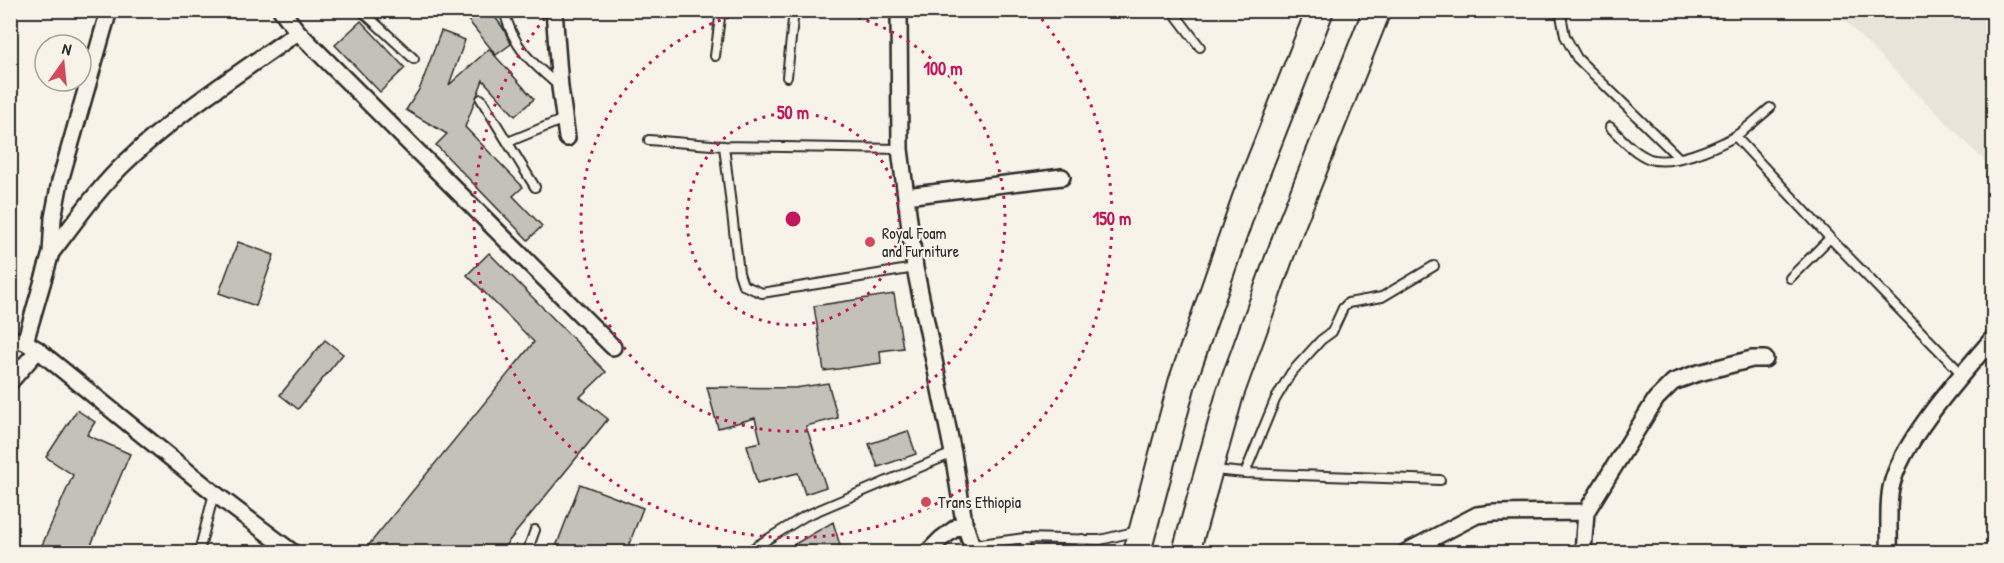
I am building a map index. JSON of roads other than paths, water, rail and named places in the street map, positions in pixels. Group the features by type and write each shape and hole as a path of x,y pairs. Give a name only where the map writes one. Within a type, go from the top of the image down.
{"main road":[{"path":"1141,541 1182,383 1246,198 1320,10"},
{"path":"1186,552 1230,394 1290,228 1377,10"}],"street":[{"path":"10,382 25,344 51,253 52,218 60,181 109,10"},
{"path":"281,10 298,32 613,347"},
{"path":"554,10 560,87 567,138"},
{"path":"898,10 900,149 915,268 953,453 964,522 974,549"},
{"path":"51,253 96,195 126,162 207,97 298,32"},
{"path":"906,196 1062,177"},
{"path":"1889,552 1891,489 1896,472 1916,435 1962,374 1994,337"},
{"path":"25,344 213,493 292,552"},
{"path":"1583,552 1586,513 1656,399 1673,382 1732,363 1765,359"},
{"path":"1406,552 1477,515 1586,513"},
{"path":"928,552 964,522"}],"lane":[{"path":"361,10 414,58"},
{"path":"504,10 515,40 525,56 560,87"},
{"path":"715,56 721,10"},
{"path":"788,77 794,10"},
{"path":"1172,10 1200,47"},
{"path":"1562,12 1564,36 1577,58 1679,158"},
{"path":"481,99 536,187"},
{"path":"1610,127 1632,149 1651,159 1679,158 1706,150 1735,136 1770,108"},
{"path":"507,142 564,119"},
{"path":"1735,136 1962,374"},
{"path":"649,140 724,146 900,149"},
{"path":"724,146 739,273 743,285 762,292 915,268"},
{"path":"1790,278 1830,238"},
{"path":"1245,473 1275,400 1291,373 1321,340 1332,332 1343,308 1348,303 1382,297 1434,267"},
{"path":"747,552 805,516 953,453"},
{"path":"1209,469 1245,473 1440,480"},
{"path":"199,552 213,493"},
{"path":"527,552 535,530"},
{"path":"974,549 1025,538 1141,541"},
{"path":"1025,538 1026,552"},
{"path":"1081,552 1082,539"}],"place":[{"name":"Royal Foam and Furniture","path":"870,242"},
{"name":"Trans Ethiopia","path":"926,502"}]}
